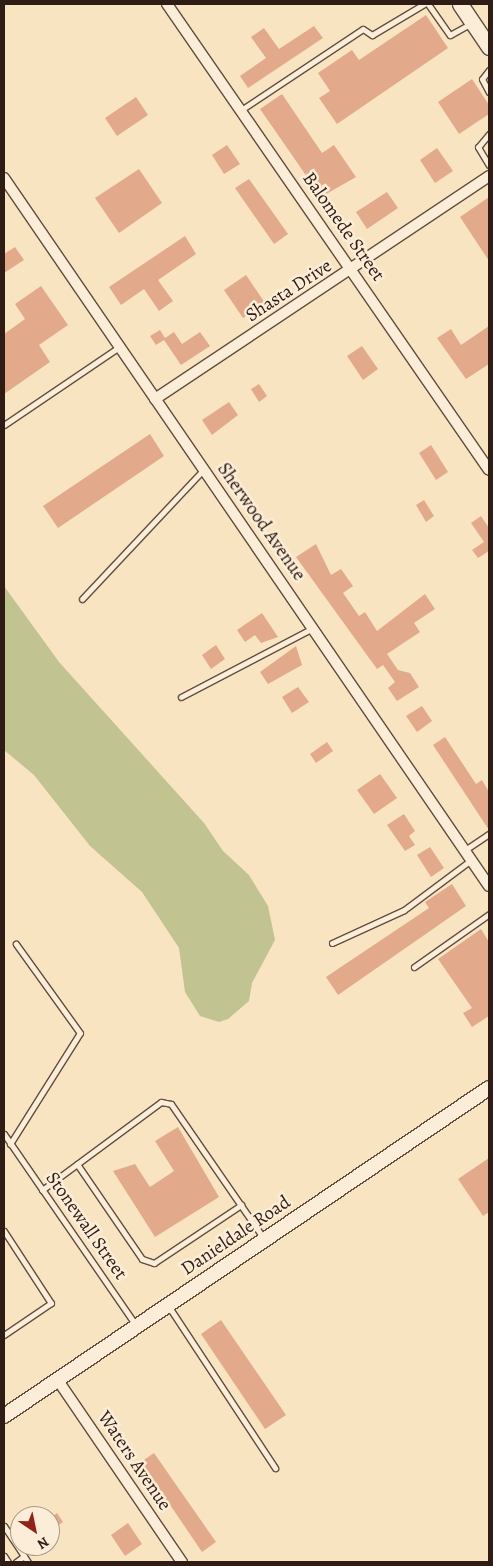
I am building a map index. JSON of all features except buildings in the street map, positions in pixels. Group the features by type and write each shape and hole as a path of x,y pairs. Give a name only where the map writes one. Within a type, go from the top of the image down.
{"main road":[{"path":"460,4 489,46"}],"street":[{"name":"Balomede Street","path":"167,4 489,470"},
{"name":"Shasta Drive","path":"155,399 352,270 489,176"},
{"name":"Sherwood Avenue","path":"4,178 489,886"},
{"name":"Danieldale Road","path":"4,1416 168,1304 488,1091"},
{"name":"Waters Avenue","path":"57,1379 182,1562"}],"lane":[{"path":"241,110 363,29 372,35 426,4 450,34 473,22"},
{"path":"489,70 482,79 489,92"},
{"path":"489,134 478,147 489,164"},
{"path":"4,425 119,347"},
{"path":"82,599 203,470"},
{"path":"181,697 313,628"},
{"path":"465,850 489,834"},
{"path":"332,943 404,910 472,860"},
{"path":"414,967 489,914"},
{"path":"10,1144 80,1033 16,944"},
{"path":"42,1190 161,1102 171,1104 264,1240"},
{"name":"Stonewall Street","path":"4,1134 136,1326"},
{"path":"77,1164 142,1259 154,1263 241,1205"},
{"path":"4,1231 51,1303 4,1335"},
{"path":"168,1304 275,1468"},
{"path":"4,1556 8,1562"},
{"path":"16,1562 24,1556 28,1562"}],"green space":[{"path":"4,586 59,662 204,823 223,851 249,875 268,906 275,940 252,983 249,1001 228,1019 219,1022 200,1016 185,992 179,948 142,892 90,846 34,775 4,750"}]}
